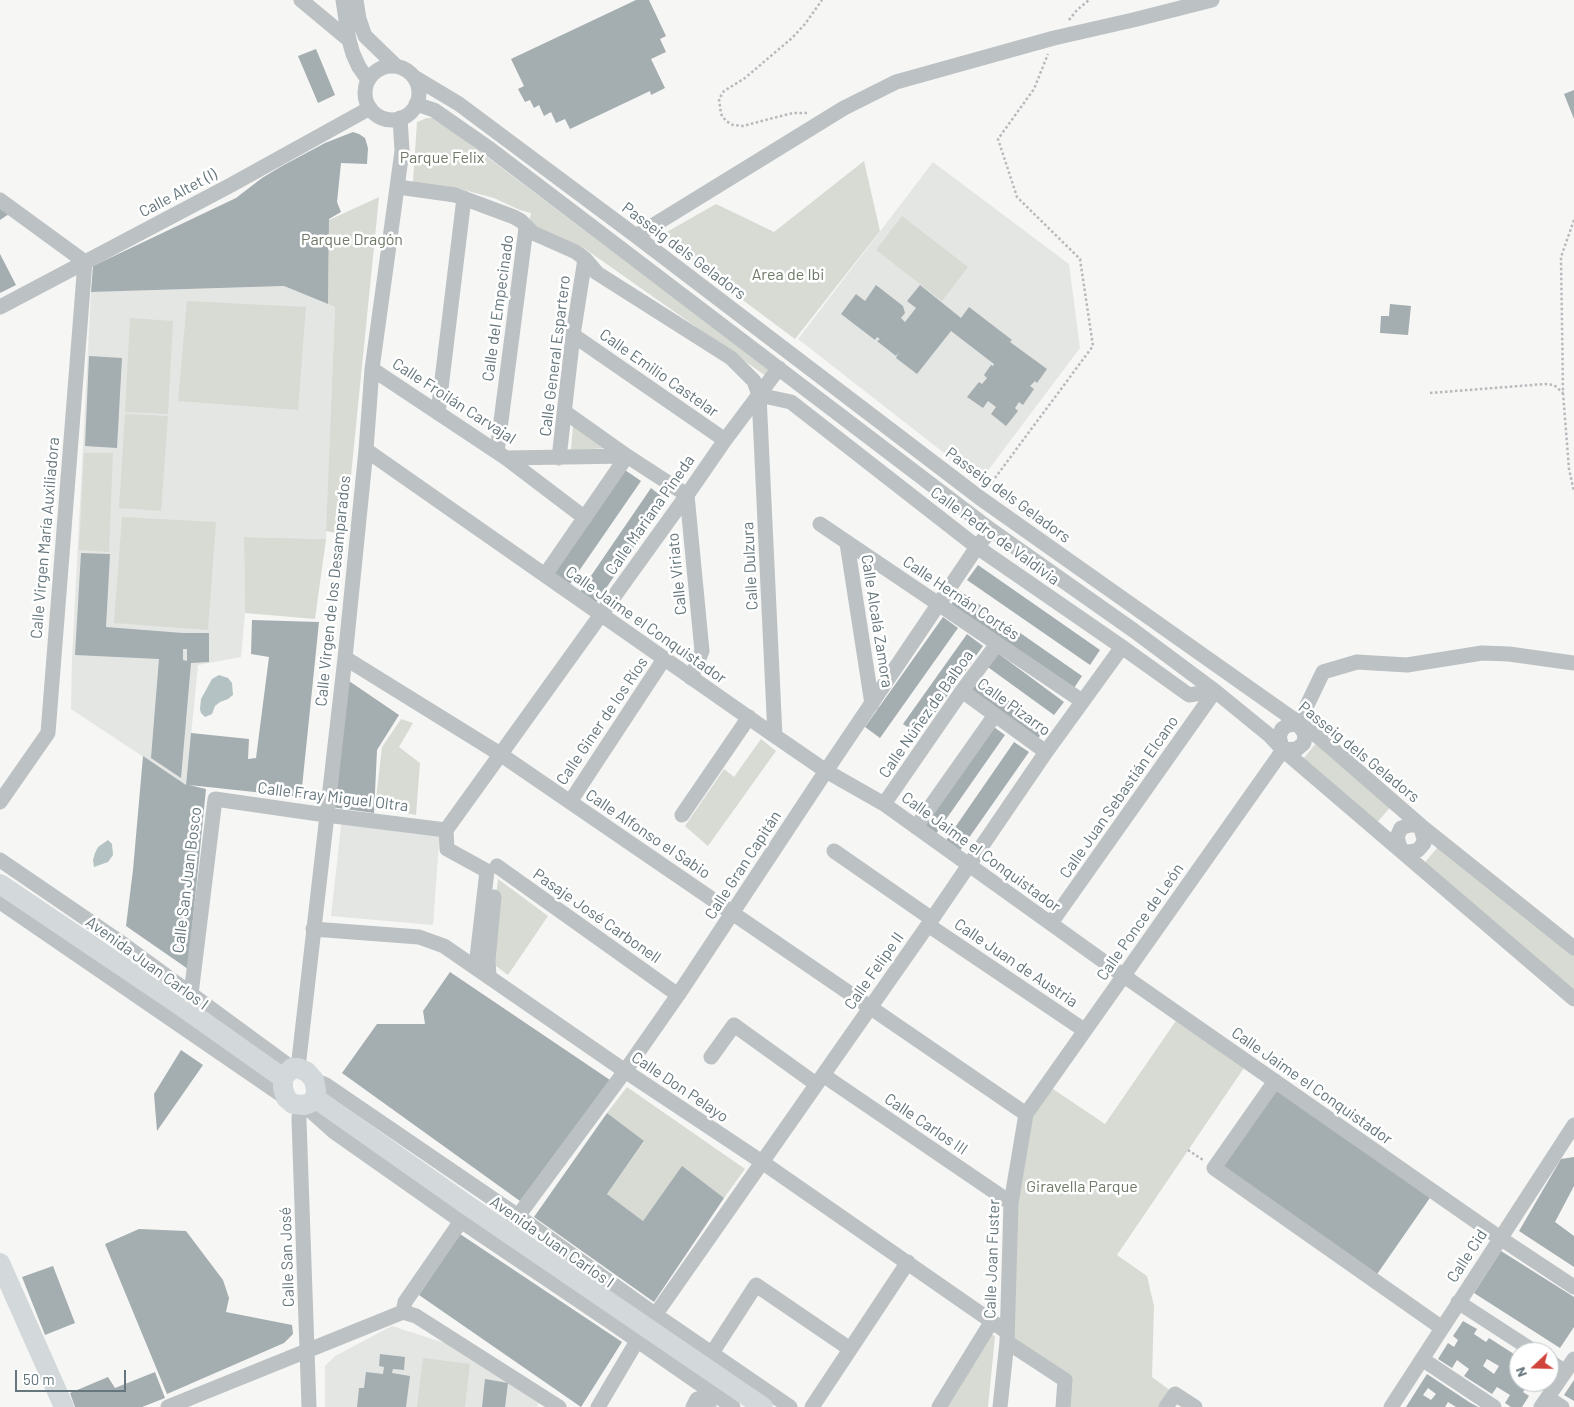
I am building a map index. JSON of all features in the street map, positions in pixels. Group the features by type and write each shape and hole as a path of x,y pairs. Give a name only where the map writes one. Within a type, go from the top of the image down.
{"main road":[{"name":"Avenida Juan Carlos I","path":"0,884 188,1001 299,1088 467,1205 513,1224 646,1328 763,1407"},
{"path":"0,1263 64,1407"}],"street":[{"path":"301,0 349,40"},
{"path":"343,0 349,40 359,67 368,80"},
{"path":"356,0 359,19 365,36 396,66 407,70 418,86 419,96 412,110 400,118 387,119 380,117 370,108 365,94 368,80 378,70 384,67 396,66"},
{"path":"636,236 829,118 896,82 1054,38 1212,0"},
{"name":"Passeig dels Geladors","path":"414,78 459,104 980,498 1320,738 1420,825 1574,948"},
{"path":"416,104 434,110 490,149 991,530 1133,630 1215,691 1574,999"},
{"name":"Calle Altet (l)","path":"0,307 232,185 370,108"},
{"name":"Calle Virgen de los Desamparados","path":"299,1088 313,929 345,658 366,450 372,369 402,151 400,118"},
{"path":"398,187 445,193 506,213 521,221 533,233 576,252 597,273 731,358 754,381 759,395"},
{"path":"438,413 464,198"},
{"path":"0,200 85,262"},
{"name":"Calle del Empecinado","path":"501,455 526,228"},
{"name":"Calle General Espartero","path":"560,458 585,259"},
{"name":"Calle Virgen María Auxiliadora","path":"0,802 48,733 85,262"},
{"name":"Calle Emilio Castelar","path":"574,335 725,440"},
{"name":"Calle Mariana Pineda","path":"446,830 725,440 779,368"},
{"name":"Calle Froilán Carvajal","path":"372,369 501,455 560,458 627,456"},
{"name":"Calle Pedro de Valdivia","path":"759,395 791,402 977,547 1188,695 1215,691"},
{"name":"Calle Dulzura","path":"759,395 775,736"},
{"path":"565,412 627,456 687,495"},
{"name":"Calle Jaime el Conquistador","path":"366,450 775,736 826,770 884,804 1124,976 1500,1238 1574,1287"},
{"path":"501,455 585,518"},
{"path":"545,575 627,456"},
{"name":"Calle Viriato","path":"687,495 702,651 691,678"},
{"name":"Calle Hernán Cortés","path":"820,524 1082,701"},
{"name":"Calle Gran Capitán","path":"513,1224 678,995 826,770 977,547 991,530"},
{"name":"Calle Alcalá Zamora","path":"847,543 872,704"},
{"name":"Calle Núñez de Balboa","path":"884,804 997,644"},
{"name":"Calle Felipe II","path":"598,1407 646,1328 930,922 1046,752 1122,647"},
{"path":"1283,750 1297,749 1304,743 1305,734 1298,724 1323,672 1357,662 1407,665 1482,653 1508,654 1574,663"},
{"name":"Calle Alfonso el Sabio","path":"345,658 500,754 1026,1114"},
{"name":"Calle Giner de los Ríos","path":"570,802 664,660"},
{"name":"Calle Pizarro","path":"962,691 1046,752"},
{"name":"Calle Juan Sebastián Elcano","path":"1051,923 1215,691"},
{"path":"916,827 995,715"},
{"path":"682,815 749,717"},
{"name":"Calle Ponce de León","path":"1026,1114 1283,750"},
{"name":"Calle Fray Miguel Oltra","path":"215,799 446,830"},
{"name":"Calle San Juan Bosco","path":"188,1001 215,799"},
{"path":"1420,825 1424,839 1421,847 1414,852 1401,851 1397,841 1398,832 1405,826 1420,825"},
{"path":"446,830 447,849 487,872 476,966"},
{"name":"Calle Juan de Austria","path":"834,851 930,922 1084,1030"},
{"name":"Avenida Juan Carlos I","path":"0,860 123,944 188,1001"},
{"name":"Pasaje José Carbonell","path":"489,976 488,960 497,866 678,995"},
{"name":"Avenida Juan Carlos I","path":"0,902 299,1088 333,1131 461,1221 612,1323 646,1328 712,1353 790,1407"},
{"name":"Calle Don Pelayo","path":"313,929 419,938 444,946 476,966 625,1071 762,1162 992,1321 1007,1337 1065,1380 1063,1407"},
{"name":"Calle Carlos III","path":"710,1057 734,1025 1011,1202"},
{"path":"1275,1081 1214,1168 1442,1328"},
{"name":"Calle San José","path":"299,1088 309,1407"},
{"name":"Calle Joan Fuster","path":"1000,1407 1007,1337 1011,1202 1026,1114"},
{"name":"Calle Cid","path":"1391,1407 1574,1125"},
{"path":"403,1312 405,1302 461,1221"},
{"path":"812,1407 908,1262"},
{"path":"712,1353 756,1285 850,1349"},
{"path":"1458,1302 1519,1342"},
{"path":"168,1407 403,1312 416,1316 559,1407"},
{"path":"939,1407 992,1321"},
{"name":"Avenida Juan Carlos I","path":"646,1328 733,1407"},
{"path":"1422,1359 1494,1407"},
{"path":"1562,1407 1545,1402 1574,1359"},
{"path":"1559,1368 1564,1372"},
{"path":"1166,1407 1175,1394 1195,1407"},
{"path":"693,1407 697,1399 709,1407"}],"path":[{"path":"822,0 792,38 745,78 724,91 719,99 721,114 726,121 733,125 743,126 793,114 817,113 829,118"},
{"path":"980,498 1093,346 1080,259 1017,197 998,139 1034,89 1054,38"},
{"path":"1574,220 1561,257 1563,393 1569,469 1574,492"},
{"path":"1430,393 1545,384 1554,385 1563,393"}],"shaded area":[{"path":"933,162 1069,264 1080,348 980,481 798,339"},
{"path":"284,286 335,307 326,539 244,537 245,613 241,657 198,665 186,785 71,709 91,292"},
{"path":"219,675 228,678 232,683 233,695 220,702 215,706 212,714 205,717 200,709 201,699 212,679"},
{"path":"342,817 440,829 433,925 331,916"},
{"path":"108,840 112,844 113,855 108,862 94,867 93,860 98,847"},
{"path":"392,1326 457,1347 539,1402 537,1407 325,1407 325,1366 335,1356"}],"green space":[{"name":"Parque Felix","path":"433,118 442,123 771,371 766,376 581,246 535,228 529,222 531,213 494,198 464,190 413,182 417,122"},
{"name":"Area de Ibi","path":"864,161 880,231 795,339 658,237 716,204 774,232"},
{"name":"Parque Dragón","path":"379,197 345,535 326,531 335,307 328,304 329,220"},
{"path":"902,216 968,267 942,301 876,250"},
{"path":"187,301 306,307 298,410 178,401"},
{"path":"130,318 173,321 168,414 125,412"},
{"path":"125,414 168,416 161,511 119,508"},
{"path":"573,425 609,448 571,450"},
{"path":"84,453 113,453 109,552 79,550"},
{"path":"122,517 216,522 208,630 114,623"},
{"path":"244,537 326,539 315,619 245,613"},
{"path":"401,719 413,723 399,747 420,763 416,815 375,808 382,747"},
{"path":"1320,738 1394,803 1374,826 1300,763"},
{"path":"761,739 776,751 708,846 685,826 724,769 734,777"},
{"path":"1442,842 1574,948 1574,999 1421,867"},
{"path":"498,879 548,916 508,975 488,960"},
{"name":"Giravella Parque","path":"1180,1015 1248,1062 1117,1255 1147,1276 1154,1306 1152,1377 1175,1394 1166,1407 1063,1407 1065,1380 1007,1342 1011,1203 1026,1114 1047,1085 1105,1124"},
{"path":"627,1087 745,1169 724,1198 682,1167 643,1221 607,1194 644,1142 607,1113"},
{"path":"986,1332 995,1336 988,1407 939,1407"},
{"path":"423,1358 470,1364 465,1407 417,1407"}],"building":[{"path":"636,0 649,0 666,36 660,39 666,52 651,59 665,88 651,95 650,91 570,129 565,119 556,123 551,112 544,116 539,105 534,108 530,100 525,102 518,89 524,86 511,59"},
{"path":"316,49 335,95 318,103 298,56"},
{"path":"1574,90 1574,119 1564,94"},
{"path":"353,132 365,138 368,148 367,164 341,163 337,202 341,212 329,219 328,304 284,286 91,292 93,266 236,198 262,178 282,166 325,143"},
{"path":"0,207 9,214 0,220"},
{"path":"0,254 16,285 0,293"},
{"path":"876,285 903,306 905,313 901,318 905,322 916,308 907,301 920,285 961,318 969,307 1012,340 1010,342 1047,369 1037,383 1035,381 1030,386 1034,389 1023,405 1019,402 1015,408 1018,411 1006,426 991,414 996,407 988,401 983,408 967,397 979,382 982,384 987,378 984,375 991,365 993,366 994,364 951,331 917,374 896,358 899,352 896,356 877,341 880,339 877,337 875,340 841,314 856,294 865,301"},
{"path":"1390,304 1411,306 1408,335 1380,333 1381,316 1389,316"},
{"path":"89,356 122,358 117,448 85,446"},
{"path":"625,470 641,481 570,584 554,573"},
{"path":"651,488 666,500 596,603 580,592"},
{"path":"81,553 110,554 106,627 183,633 209,633 209,662 191,663 181,778 151,758 159,659 75,655","holes":["183,649 187,649 187,661 183,660"]},
{"path":"978,565 1100,650 1090,665 967,580"},
{"path":"960,591 1082,676 1072,691 950,606"},
{"path":"943,617 958,628 880,738 865,727"},
{"path":"252,620 319,622 301,797 189,785 206,789 188,969 126,926 143,756 186,785 191,733 249,739 248,759 256,758 269,657 251,654"},
{"path":"967,634 983,646 919,735 903,724"},
{"path":"995,651 1064,702 1054,715 985,665"},
{"path":"976,677 1046,728 1036,741 967,691"},
{"path":"349,681 399,715 377,750 374,813 331,807"},
{"path":"991,725 1005,735 935,835 921,825"},
{"path":"1014,742 1029,752 959,852 945,842"},
{"path":"450,972 610,1080 520,1201 342,1073 377,1024 425,1024 423,1011"},
{"path":"181,1050 203,1065 157,1131 154,1094"},
{"path":"1275,1081 1434,1192 1373,1280 1214,1168"},
{"path":"607,1113 644,1141 607,1194 643,1221 682,1166 724,1198 654,1302 534,1217"},
{"path":"1574,1157 1574,1186 1555,1222 1574,1236 1574,1267 1519,1231 1561,1159"},
{"path":"139,1229 186,1231 223,1280 229,1298 226,1312 292,1325 293,1334 284,1343 167,1394 105,1244"},
{"path":"460,1234 622,1342 581,1407 419,1295"},
{"path":"1501,1251 1574,1297 1574,1327 1560,1348 1559,1342 1551,1342 1474,1293"},
{"path":"53,1266 75,1323 45,1335 22,1277"},
{"path":"1463,1321 1477,1329 1474,1334 1486,1342 1489,1338 1509,1351 1509,1392 1523,1392 1529,1396 1522,1407 1511,1407 1505,1403 1510,1395 1497,1387 1492,1394 1464,1376 1469,1369 1457,1360 1452,1368 1438,1359 1448,1343 1454,1347 1458,1340 1453,1336","holes":["1487,1359 1499,1366 1494,1374 1483,1366"]},
{"path":"380,1354 405,1357 404,1370 393,1369 392,1373 410,1376 406,1407 357,1407 359,1388 364,1388 366,1372 383,1374 384,1367 379,1366"},
{"path":"155,1372 165,1398 142,1407 75,1407 70,1393 108,1377 115,1388"},
{"path":"1427,1374 1478,1407 1456,1407 1448,1402 1445,1407 1406,1407","holes":["1428,1388 1436,1394 1431,1400 1423,1395"]},
{"path":"485,1379 508,1383 505,1407 482,1407"},
{"path":"1574,1380 1574,1401 1564,1395"}]}
